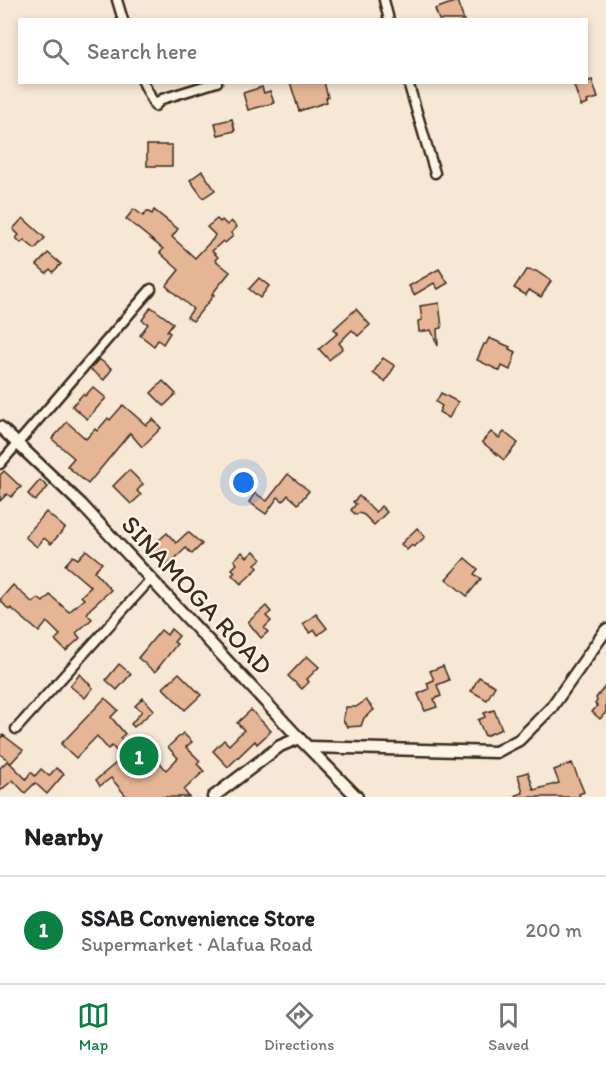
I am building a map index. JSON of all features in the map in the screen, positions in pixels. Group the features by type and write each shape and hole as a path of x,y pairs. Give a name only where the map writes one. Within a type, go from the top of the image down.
{"street":[{"path":"117,0 122,18"},
{"path":"384,0 388,18"},
{"path":"143,84 154,106 162,99 211,84"},
{"path":"409,84 435,173"},
{"path":"0,464 151,289"},
{"name":"SINAMOGA ROAD","path":"0,427 81,504 357,797"},
{"path":"16,729 152,579"},
{"path":"310,747 496,752 519,740 551,708 606,630"},
{"path":"213,797 280,746 299,738"}],"building":[{"path":"457,1 463,18 438,18 435,9"},
{"path":"592,80 598,98 587,101 588,104 581,106 574,86 588,84 588,81"},
{"path":"291,84 325,84 327,102 299,111"},
{"path":"262,87 264,93 270,91 274,103 248,110 243,93"},
{"path":"232,119 235,131 218,135 215,123"},
{"path":"147,145 172,145 172,166 147,166"},
{"path":"202,171 215,190 203,198 190,180"},
{"path":"134,209 143,216 147,211 152,214 154,210 178,229 172,237 195,258 213,239 215,235 207,227 217,219 227,225 231,221 237,227 231,233 233,236 212,251 218,257 215,260 230,272 193,321 187,317 193,309 166,286 179,270 160,253 163,249 126,219"},
{"path":"23,218 45,238 35,249 24,240 21,243 16,238 19,235 13,229"},
{"path":"48,253 61,264 53,272 50,269 46,273 37,265"},
{"path":"439,269 448,283 438,289 434,283 414,295 409,286"},
{"path":"526,270 536,271 551,281 541,297 529,290 526,295 514,288"},
{"path":"259,278 269,286 260,298 249,289"},
{"path":"439,303 442,328 437,329 438,346 431,330 419,332 418,321 422,320 420,306"},
{"path":"151,307 173,323 167,331 170,333 163,344 158,340 154,346 140,335 148,324 142,320"},
{"path":"356,309 370,325 358,336 352,330 339,343 343,348 329,360 319,349 338,333 334,329"},
{"path":"489,338 516,352 510,370 502,366 500,371 477,360"},
{"path":"383,358 395,366 385,382 373,373"},
{"path":"99,359 112,369 104,380 90,369"},
{"path":"163,381 176,394 164,406 151,393"},
{"path":"93,387 106,398 87,419 72,406"},
{"path":"441,393 458,402 449,418 439,412 442,406 436,402"},
{"path":"123,405 146,425 153,419 161,428 142,447 130,433 88,484 67,466 74,458 52,439 67,422 86,439 95,429 97,431 108,418 110,420"},
{"path":"491,432 499,438 504,432 518,443 504,460 482,442"},
{"path":"129,470 143,484 137,491 141,495 131,504 113,486"},
{"path":"4,471 21,487 11,497 7,494 0,501 0,475"},
{"path":"288,474 309,491 298,504 288,495 283,501 278,497 266,514 249,502 255,493 267,501"},
{"path":"40,480 48,487 35,501 28,494"},
{"path":"359,496 376,512 381,506 387,512 374,525 364,515 359,513 356,515 351,510 356,504 353,502"},
{"path":"46,512 65,528 51,544 44,538 37,547 25,537"},
{"path":"417,528 425,537 407,550 401,544"},
{"path":"188,532 202,544 192,554 186,548 167,566 150,548 167,533 176,543"},
{"path":"86,550 102,563 94,571 111,590 90,609 87,614 92,619 76,633 80,638 66,651 55,640 60,635 47,622 39,632 11,608 9,610 0,600 13,585 33,603 38,598 43,602 50,595 69,612 84,599 81,596 91,587 65,565 73,556 78,559"},
{"path":"254,551 261,559 255,564 258,568 241,584 232,575 235,572 232,569 237,564 234,560 242,552 247,557"},
{"path":"465,558 478,569 474,574 481,579 467,596 446,579"},
{"path":"266,606 271,612 266,616 271,621 264,628 268,632 261,638 248,622"},
{"path":"316,614 327,628 318,635 315,630 310,633 303,624"},
{"path":"171,629 179,636 174,642 177,644 155,672 138,658 161,630 167,635"},
{"path":"307,656 319,667 307,679 309,682 302,689 288,676"},
{"path":"119,664 131,674 117,690 106,680"},
{"path":"443,666 449,680 437,685 441,696 434,699 437,707 425,711 418,694 429,689 427,683 434,680 430,671"},
{"path":"179,673 201,695 185,710 163,688"},
{"path":"80,674 93,688 85,698 70,686"},
{"path":"479,677 495,686 487,700 471,691"},
{"path":"606,685 606,712 600,719 592,712 597,706 596,698"},
{"path":"105,698 118,710 111,717 125,734 120,738 131,750 142,741 166,770 178,758 168,747 183,733 192,742 186,747 200,761 197,764 204,771 184,790 189,797 127,797 111,778 100,786 96,780 122,758 112,746 108,749 97,736 76,758 61,744"},
{"path":"143,698 154,710 134,727 131,724 142,711 135,706"},
{"path":"366,700 374,710 364,718 361,726 347,727 343,720 346,707 356,707"},
{"path":"251,710 271,731 257,744 255,741 228,767 213,751 224,740 229,745 244,730 237,723"},
{"path":"494,710 502,729 485,736 478,720 485,717 484,713"},
{"path":"3,735 23,750 11,763 8,761 26,779 31,772 35,776 41,769 49,776 56,768 64,774 47,794 35,783 25,793 13,780 0,791 0,768 8,760 0,754 0,739"},
{"path":"572,763 584,792 579,794 580,797 516,797 523,793 518,775 528,772 534,790 559,783 554,770"}],"place":[{"name":"SSAB Convenience Store","path":"139,756"}]}
